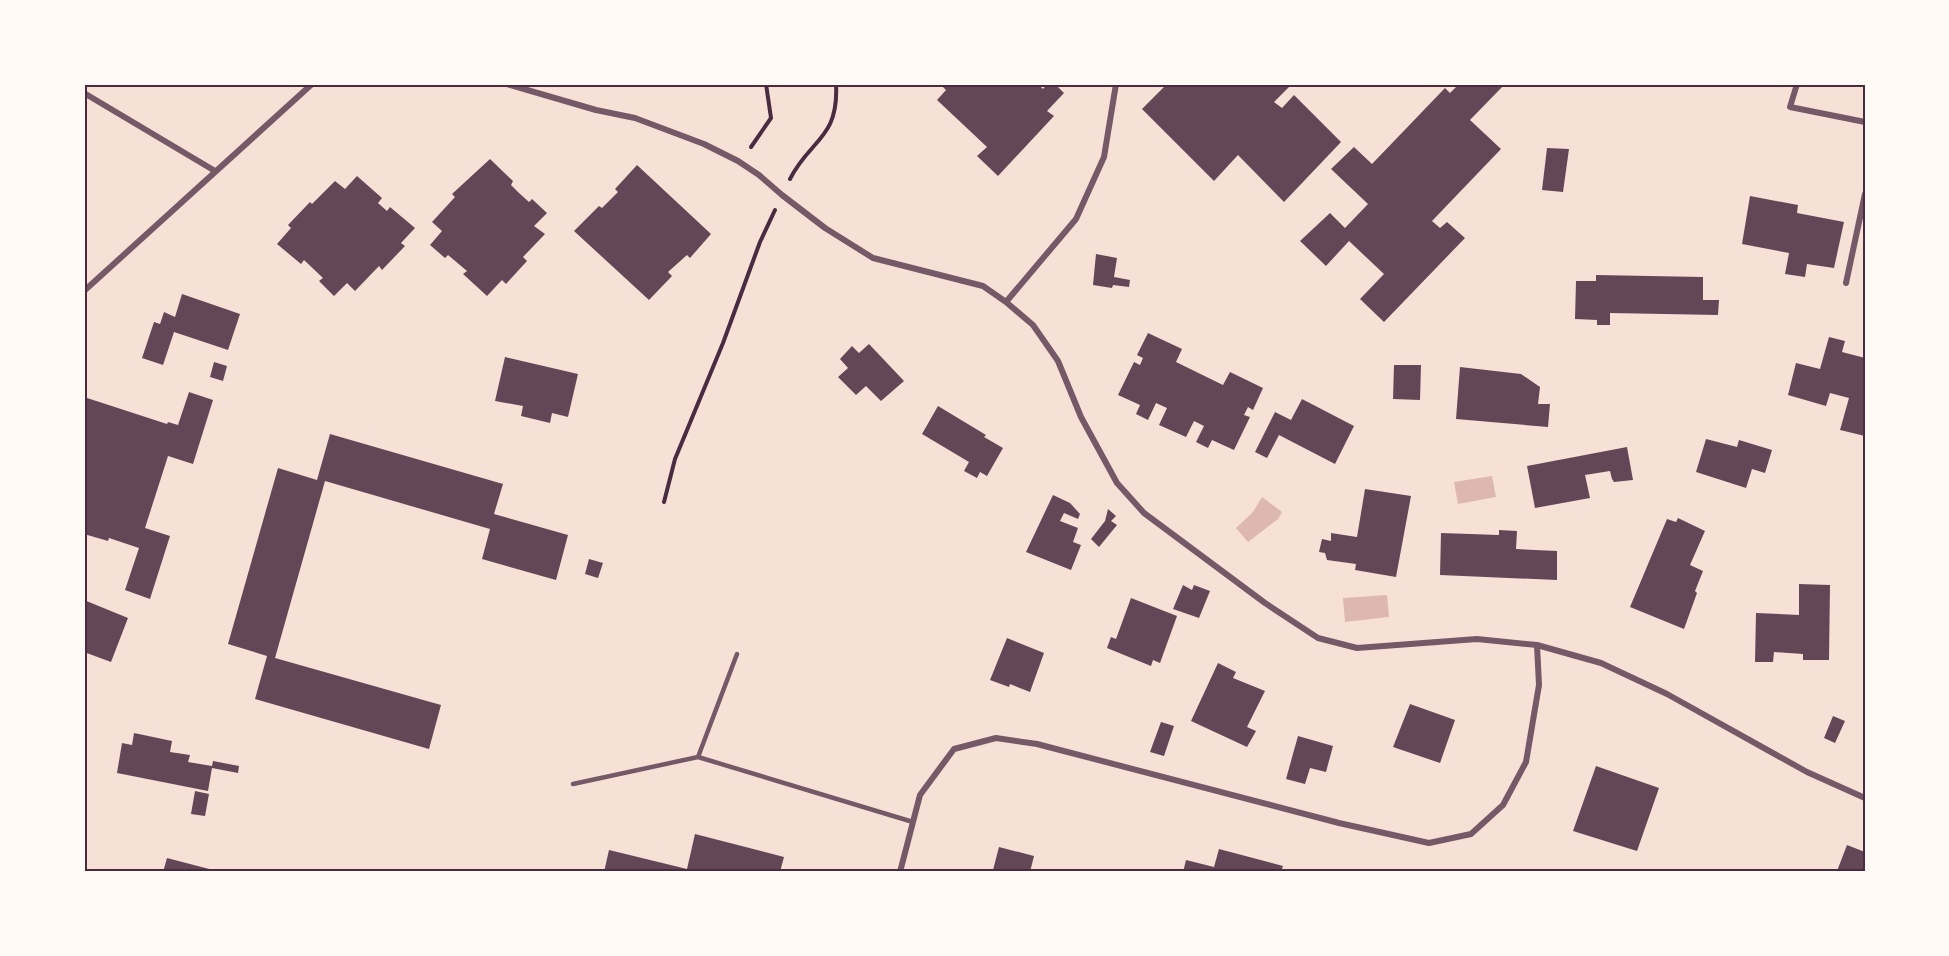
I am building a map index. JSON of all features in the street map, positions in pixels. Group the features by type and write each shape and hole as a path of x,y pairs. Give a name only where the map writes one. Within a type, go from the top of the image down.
{"street":[{"path":"84,291 312,84"},
{"path":"507,84 596,110 635,118 704,144 738,161 759,175 825,228 873,258 983,286 1033,325 1058,361 1081,417 1117,483 1137,506 1265,603 1318,638 1357,648 1477,639 1537,645 1601,663 1666,694 1807,772 1865,798"},
{"path":"1006,302 1076,219 1104,157 1116,84"},
{"path":"1797,84 1790,107 1865,122"},
{"path":"84,93 215,171"},
{"path":"1846,283 1865,194"},
{"path":"900,872 920,795 954,749 996,738 1036,744 1329,820 1429,843 1471,834 1503,805 1526,762 1539,685 1537,645"}],"lane":[{"path":"698,757 736,654"},
{"path":"573,784 698,757 913,822"}],"path":[{"path":"738,161 760,136 771,118 766,84"},
{"path":"664,502 675,459 723,343 760,242 794,171 824,136 832,122 836,104 836,84"}],"shaded area":[{"path":"1492,476 1496,497 1458,504 1454,482"},
{"path":"1262,497 1282,512 1278,519 1248,542 1236,528 1253,512"},
{"path":"1387,595 1389,617 1345,622 1343,598"}],"building":[{"path":"940,84 1038,84 1043,89 1047,84 1055,84 1064,93 1047,111 1054,116 998,176 977,156 987,147 937,100 946,90"},
{"path":"1167,84 1292,84 1274,102 1282,108 1294,95 1341,142 1284,202 1238,155 1214,181 1142,109"},
{"path":"1459,84 1505,84 1470,120 1501,149 1432,221 1440,228 1447,222 1465,238 1384,322 1360,299 1384,274 1349,241 1326,266 1300,241 1330,213 1345,228 1368,204 1331,169 1354,147 1372,164 1445,88 1450,93"},
{"path":"1547,148 1569,149 1563,192 1542,190"},
{"path":"490,159 513,181 511,185 519,193 529,202 532,199 547,213 534,226 545,234 523,257 527,261 506,284 502,280 487,296 463,274 467,271 448,255 445,258 430,245 442,231 432,222 455,197 452,194"},
{"path":"637,165 711,234 690,258 687,255 668,272 672,276 649,300 574,231 599,206 602,208 618,192 615,189"},
{"path":"357,176 382,198 378,203 387,211 390,207 415,228 401,243 405,246 382,270 379,266 355,291 347,283 334,296 319,281 323,278 304,260 301,264 277,244 291,228 288,225 310,202 312,204 335,181 345,189"},
{"path":"1750,196 1798,205 1797,213 1844,222 1834,268 1807,264 1805,277 1785,274 1789,253 1742,244"},
{"path":"1096,254 1117,258 1114,277 1130,280 1129,287 1113,285 1112,288 1093,285"},
{"path":"1596,275 1703,277 1703,300 1719,300 1718,315 1610,313 1610,325 1597,325 1597,320 1575,319 1576,281 1596,281"},
{"path":"182,294 240,314 228,350 174,332 163,365 142,358 154,322 160,324 164,312 175,317"},
{"path":"1148,333 1182,349 1176,362 1223,385 1230,372 1263,388 1253,410 1248,407 1244,415 1250,417 1234,450 1212,440 1208,448 1196,442 1204,426 1194,421 1186,437 1159,425 1167,408 1156,403 1148,420 1136,414 1140,405 1118,395 1134,362 1140,365 1143,358 1137,355"},
{"path":"1829,337 1845,341 1842,352 1865,358 1865,436 1840,430 1849,398 1830,393 1826,406 1788,395 1796,363 1820,369"},
{"path":"869,344 904,381 881,401 866,386 856,395 838,377 848,368 840,359 852,346 859,353"},
{"path":"505,357 578,374 568,417 552,413 550,423 521,416 523,406 495,401"},
{"path":"214,362 227,366 223,381 210,377"},
{"path":"1394,365 1421,365 1420,400 1393,399"},
{"path":"1460,367 1521,374 1540,387 1538,404 1550,404 1548,427 1456,419"},
{"path":"189,392 213,400 193,464 168,456 145,528 170,536 150,599 125,590 139,548 109,538 108,541 84,534 84,397 167,424 168,422 178,425"},
{"path":"1302,399 1354,426 1335,464 1279,435 1267,458 1255,452 1275,412 1291,420"},
{"path":"938,406 1003,448 987,476 980,472 977,478 964,471 969,462 922,434"},
{"path":"330,434 503,484 494,514 568,535 556,580 482,559 490,529 325,481 275,658 441,705 429,749 255,699 267,656 228,644 278,468 317,480"},
{"path":"1706,439 1737,447 1739,440 1772,450 1765,473 1752,469 1746,488 1696,472"},
{"path":"1627,447 1633,480 1614,482 1610,471 1585,475 1590,498 1535,508 1527,466"},
{"path":"1365,489 1411,496 1396,577 1355,570 1356,564 1327,560 1325,553 1319,552 1322,539 1331,541 1331,533 1357,537"},
{"path":"1053,495 1070,503 1080,514 1078,519 1064,513 1060,521 1078,528 1073,542 1081,545 1071,570 1026,552"},
{"path":"1108,509 1116,516 1111,521 1117,525 1099,547 1091,539 1105,521"},
{"path":"1678,518 1705,531 1690,565 1703,571 1684,629 1630,607 1667,519 1676,522"},
{"path":"1499,530 1517,531 1516,549 1557,551 1557,580 1440,575 1441,533 1499,535"},
{"path":"589,559 603,563 598,578 585,574"},
{"path":"1799,584 1830,585 1829,660 1803,660 1803,654 1774,652 1773,662 1755,662 1756,613 1799,615"},
{"path":"1183,585 1192,590 1194,585 1210,591 1199,618 1173,609"},
{"path":"1131,598 1177,616 1160,663 1153,660 1151,666 1107,648 1111,637 1116,639"},
{"path":"84,600 128,618 111,662 84,652"},
{"path":"1007,638 1044,653 1030,692 1010,684 1009,687 990,680"},
{"path":"1218,663 1236,672 1233,678 1265,691 1247,727 1256,731 1247,747 1191,721"},
{"path":"1410,704 1455,720 1440,763 1393,747"},
{"path":"1833,716 1845,721 1835,743 1824,738"},
{"path":"1161,722 1174,726 1164,756 1150,752"},
{"path":"134,733 172,741 170,752 190,755 188,762 212,766 213,761 239,766 238,773 212,768 208,791 117,773 122,743 132,745"},
{"path":"1298,736 1333,746 1326,772 1310,768 1305,784 1286,779"},
{"path":"1596,766 1659,788 1637,851 1573,831"},
{"path":"195,791 209,794 205,816 191,814"},
{"path":"695,834 784,857 780,872 604,872 609,850 687,869"},
{"path":"1847,845 1865,852 1865,872 1837,871"},
{"path":"999,847 1034,856 1030,872 993,870"},
{"path":"1219,849 1283,866 1281,872 1183,872 1186,860 1214,867"},
{"path":"167,858 217,871 217,872 163,872"}]}
